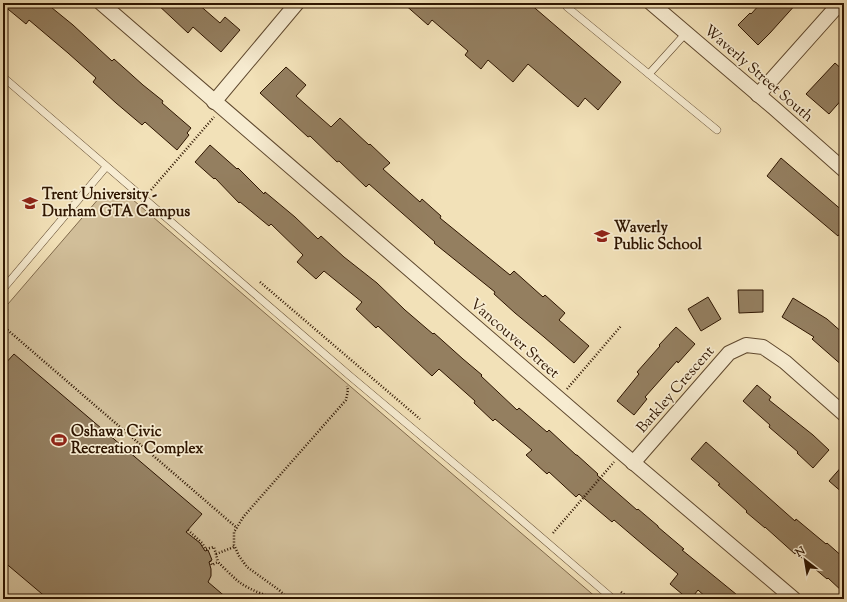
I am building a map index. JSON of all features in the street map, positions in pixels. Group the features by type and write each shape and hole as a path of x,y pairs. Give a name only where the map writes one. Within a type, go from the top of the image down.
{"street":[{"name":"Vancouver Street","path":"101,3 558,398 794,599"},
{"path":"218,105 297,3"},
{"name":"Waverly Street South","path":"651,3 844,170"},
{"path":"758,95 840,3"},
{"name":"Barkley Crescent","path":"634,463 729,353 746,345 763,347 785,362 844,414"}],"lane":[{"path":"567,4 717,130"},
{"path":"649,74 686,33"},
{"path":"3,77 350,376 495,497 613,599"},
{"path":"3,289 106,166"}],"path":[{"path":"157,195 151,190 218,105"},
{"path":"258,280 421,420"},
{"path":"3,326 237,528"},
{"path":"558,398 621,326"},
{"path":"289,599 247,567 238,556 234,547 234,532 244,516 346,400 348,390 346,381 358,366"},
{"path":"559,538 553,533 622,453"},
{"path":"188,530 202,543 206,550 214,547 218,562 240,583 259,592 281,599"},
{"path":"216,554 234,547"},
{"path":"210,561 212,565 218,562"},
{"path":"618,589 630,599"}],"shaded area":[{"name":"Oshawa Civic Recreation Complex","path":"125,193 598,599 3,599 3,308 100,197 123,196"}],"building":[{"path":"3,3 46,3 73,25 112,61 114,59 163,101 162,103 191,128 187,133 189,135 177,150 145,122 142,125 116,103 93,82 96,78 29,20 26,24 3,5"},
{"path":"156,3 197,3 220,23 225,17 240,30 221,52 193,27 188,33"},
{"path":"403,3 529,3 621,82 598,110 585,98 578,107 528,64 513,82 488,60 481,69 465,55 468,51 432,20 428,25"},
{"path":"761,3 797,3 758,45 738,25"},
{"path":"835,63 844,71 844,97 829,114 806,94"},
{"path":"286,67 306,85 296,96 331,127 340,118 390,163 383,169 420,202 422,199 441,216 440,218 510,275 514,271 543,297 545,295 565,313 559,320 589,346 574,363 515,313 494,294 495,292 434,243 435,242 369,184 366,187 339,161 337,162 310,136 308,137 260,93"},
{"path":"210,145 237,169 238,168 264,194 265,192 318,239 321,236 344,257 377,283 405,310 482,375 481,376 517,410 519,408 547,432 549,430 598,474 597,475 684,549 682,550 742,599 708,599 698,590 691,599 688,599 670,584 678,574 614,520 612,522 579,494 576,497 549,472 547,474 526,455 532,450 495,419 493,421 474,403 475,401 439,369 432,376 378,326 376,328 356,309 362,302 324,271 316,279 297,262 303,255 271,224 269,226 240,202 239,203 215,178 214,179 195,162"},
{"path":"781,158 844,212 844,228 838,236 767,176"},
{"path":"738,290 763,290 763,312 739,313"},
{"path":"708,297 721,319 701,331 688,309"},
{"path":"793,298 827,319 844,334 844,367 812,339 814,337 782,317"},
{"path":"676,327 695,344 678,363 677,361 645,397 647,399 634,415 617,401 639,374 637,372"},
{"name":"Oshawa Civic Recreation Complex","path":"14,354 202,514 186,532 200,543 205,551 208,550 212,560 209,562 211,576 208,582 228,599 48,599 3,561 3,366"},
{"path":"757,385 771,397 769,400 813,435 829,450 813,468 797,453 798,452 769,427 770,425 743,401"},
{"path":"706,442 795,521 796,519 844,558 844,593 828,578 827,579 796,553 795,554 746,512 747,511 718,485 720,484 691,459"},
{"path":"844,464 844,494 829,481"}],"place":[{"name":"Trent University - Durham GTA Campus","path":"30,203"},
{"name":"Waverly Public School","path":"602,236"},
{"name":"Oshawa Civic Recreation Complex","path":"59,440"}]}
